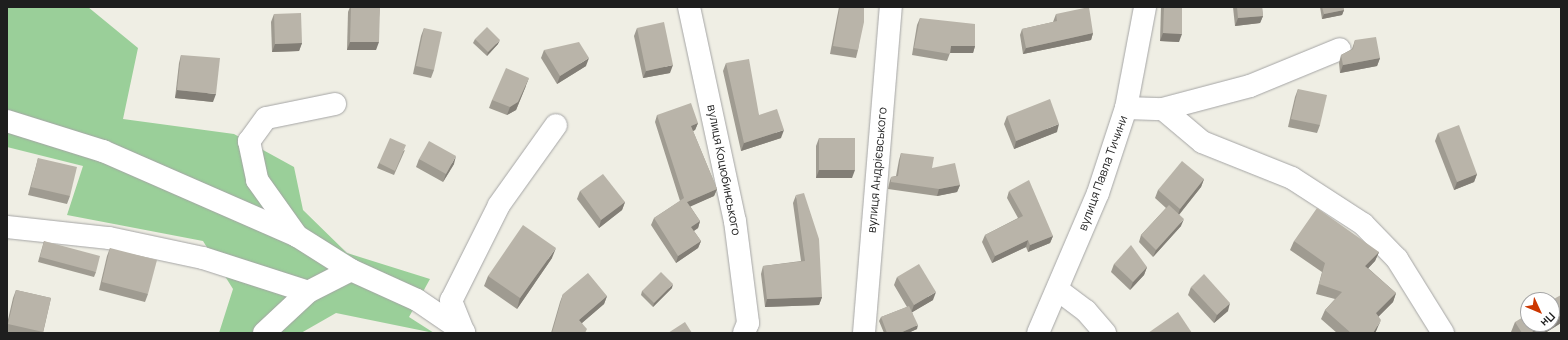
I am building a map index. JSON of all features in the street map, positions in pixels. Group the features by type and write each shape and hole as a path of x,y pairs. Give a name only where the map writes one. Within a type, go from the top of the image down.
{"street":[{"name":"вулиця Коцюбинського","path":"689,7 735,221 748,323 744,333"},
{"name":"вулиця Андрієвського","path":"864,333 891,7"},
{"name":"вулиця Павла Тичини","path":"1038,333 1058,290 1098,193 1126,108 1145,7"},
{"path":"1126,108 1163,109 1250,86 1340,49"},
{"path":"296,236 257,180 249,141 266,118 335,104"},
{"path":"1163,109 1202,142 1292,178 1363,224 1397,259 1443,333"},
{"path":"7,121 103,151 296,236 351,270 417,300 464,333"},
{"path":"464,333 451,301 499,205 556,125"},
{"path":"7,227 109,238 202,258 308,292"},
{"path":"264,333 308,292 351,270"},
{"path":"1058,290 1086,310 1105,333"}],"green space":[{"path":"7,7 88,7 138,48 123,119 234,134 294,167 303,210 347,253 430,279 409,317 434,333 336,313 301,333 219,333 233,289 203,241 67,215 83,166 7,147"}],"building":[{"path":"351,7 380,7 379,42 350,42"},
{"path":"840,7 864,7 864,22 858,50 833,46"},
{"path":"1089,7 1093,33 1026,48 1022,29 1057,21 1056,14"},
{"path":"1164,7 1182,7 1182,34 1163,33"},
{"path":"1237,7 1262,7 1263,16 1238,18"},
{"path":"1322,7 1343,7 1344,10 1324,14"},
{"path":"301,13 302,43 275,44 274,14"},
{"path":"920,18 975,24 975,46 951,46 950,54 914,48"},
{"path":"664,22 673,65 646,71 637,28"},
{"path":"487,27 500,40 488,52 475,39"},
{"path":"424,28 442,32 434,70 416,66"},
{"path":"1376,37 1380,58 1343,65 1341,55 1353,49 1355,40"},
{"path":"579,42 589,58 560,76 544,50"},
{"path":"181,55 220,58 216,94 177,90"},
{"path":"749,59 759,115 777,109 784,130 744,143 726,63"},
{"path":"506,68 529,78 518,102 510,107 492,100"},
{"path":"1298,89 1327,95 1320,125 1291,119"},
{"path":"1050,99 1059,124 1016,141 1007,116"},
{"path":"691,103 698,123 691,126 717,189 687,202 700,221 691,227 701,241 678,256 654,218 684,198 657,115"},
{"path":"1459,125 1477,174 1457,182 1438,133"},
{"path":"390,138 406,145 395,171 379,163"},
{"path":"819,138 855,138 855,170 819,170"},
{"path":"429,141 456,156 446,174 419,159"},
{"path":"901,153 934,157 932,168 955,163 960,185 939,189 891,182 891,177 898,176"},
{"path":"38,158 77,167 70,196 31,187"},
{"path":"1182,161 1204,179 1180,209 1158,190"},
{"path":"603,174 625,202 601,220 580,191"},
{"path":"1029,180 1053,236 1030,245 1028,240 995,256 985,235 1023,216 1009,191"},
{"path":"804,193 819,239 822,297 767,299 763,266 805,261 796,195"},
{"path":"1169,205 1184,219 1156,250 1141,235"},
{"path":"1317,208 1379,252 1365,266 1396,293 1376,313 1381,320 1373,333 1351,333 1325,310 1342,292 1319,284 1325,263 1294,241"},
{"path":"523,225 556,248 520,298 488,276"},
{"path":"44,241 100,256 96,272 40,257"},
{"path":"1131,245 1147,267 1133,282 1114,264"},
{"path":"110,248 157,260 148,294 102,282"},
{"path":"919,264 936,292 914,305 897,277"},
{"path":"661,272 673,284 654,303 642,291"},
{"path":"588,273 607,296 579,320 587,329 585,333 552,333 563,294"},
{"path":"1204,274 1230,303 1217,315 1191,287"},
{"path":"16,290 51,298 43,332 8,324"},
{"path":"1561,295 1560,316 1560,296"},
{"path":"909,306 918,325 900,333 887,333 881,317"},
{"path":"1178,312 1192,333 1148,333"},
{"path":"1520,319 1520,330 1515,322"},
{"path":"685,322 692,333 668,333"}]}
